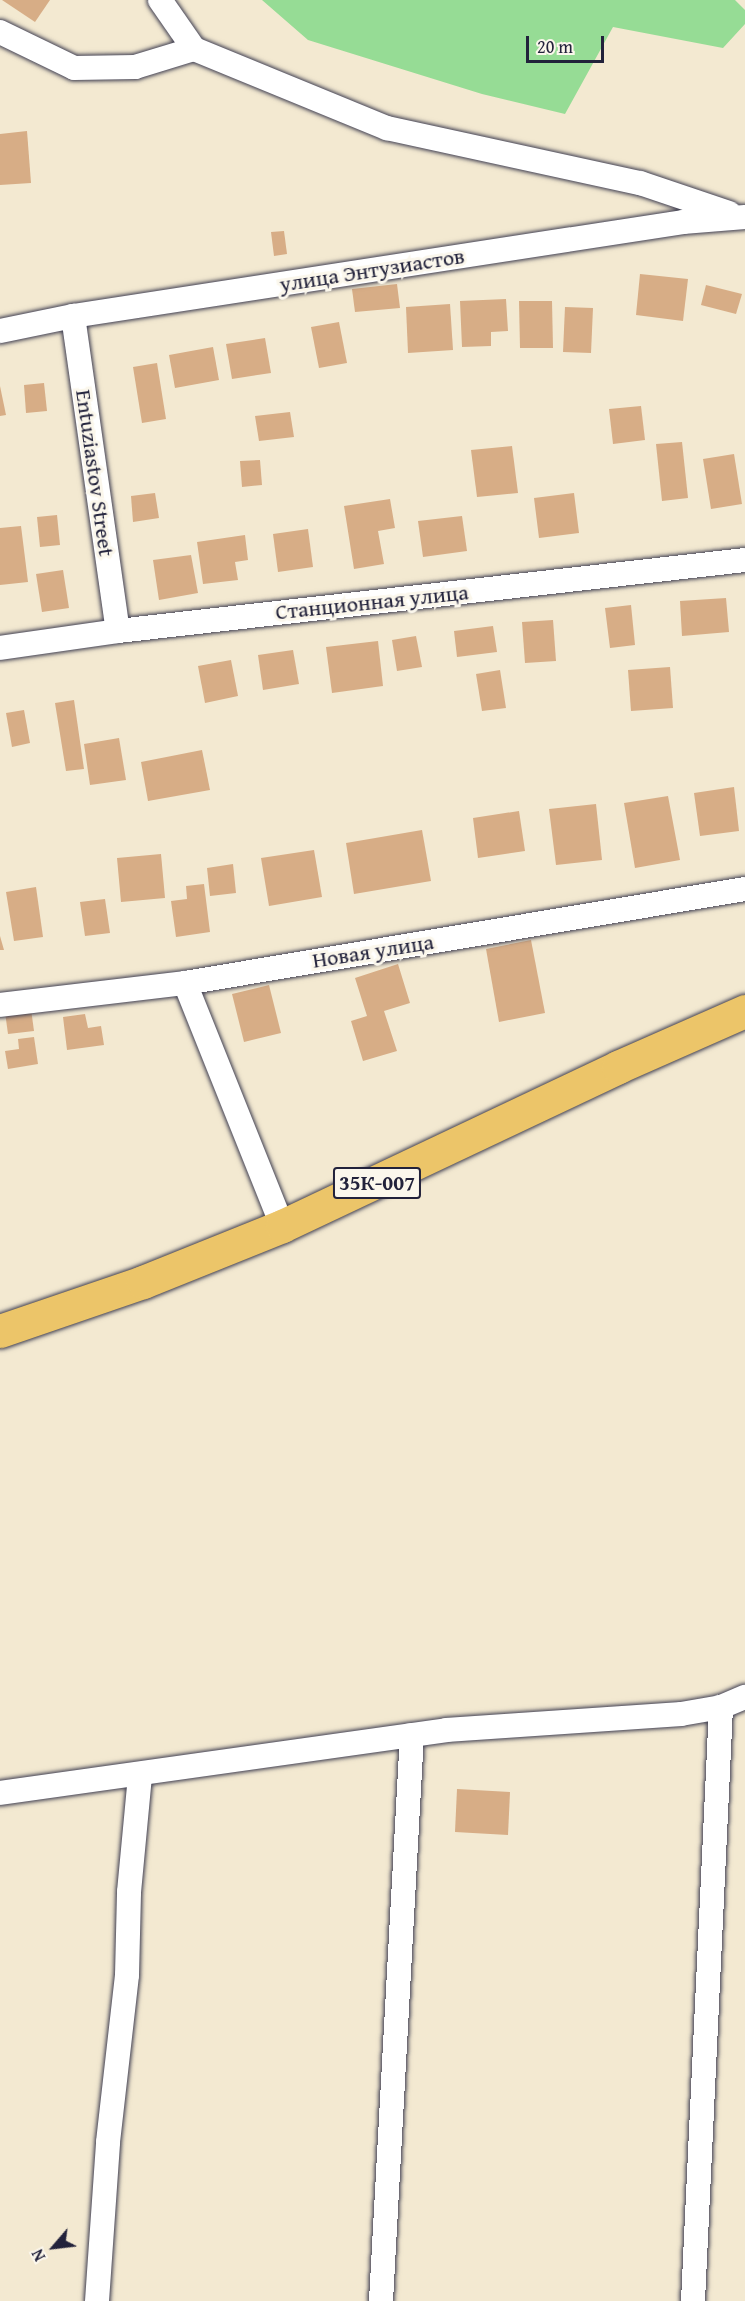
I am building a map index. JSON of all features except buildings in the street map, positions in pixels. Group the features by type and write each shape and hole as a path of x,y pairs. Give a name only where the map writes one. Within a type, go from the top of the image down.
{"main road":[{"name":"35К-007","path":"0,1331 143,1282 282,1226 618,1067 745,1011"}],"street":[{"path":"160,0 194,49 387,128 640,183 741,216"},
{"path":"0,32 74,68 135,67 194,49"},
{"name":"улица Энтузиастов","path":"0,331 73,316 741,216"},
{"name":"Entuziastov Street","path":"73,316 118,631"},
{"name":"Станционная улица","path":"0,648 118,631 745,560"},
{"name":"Новая улица","path":"0,1005 185,983 745,889"},
{"path":"185,983 282,1226"},
{"path":"0,1793 140,1776 446,1730 681,1714 721,1707 745,1697"},
{"path":"693,2301 721,1707"},
{"path":"381,2301 412,1735"},
{"path":"97,2301 108,2142 127,1975 129,1892 140,1776"}],"green space":[{"path":"262,0 735,0 745,10 745,24 723,48 613,27 565,114 482,94 308,40"}]}
